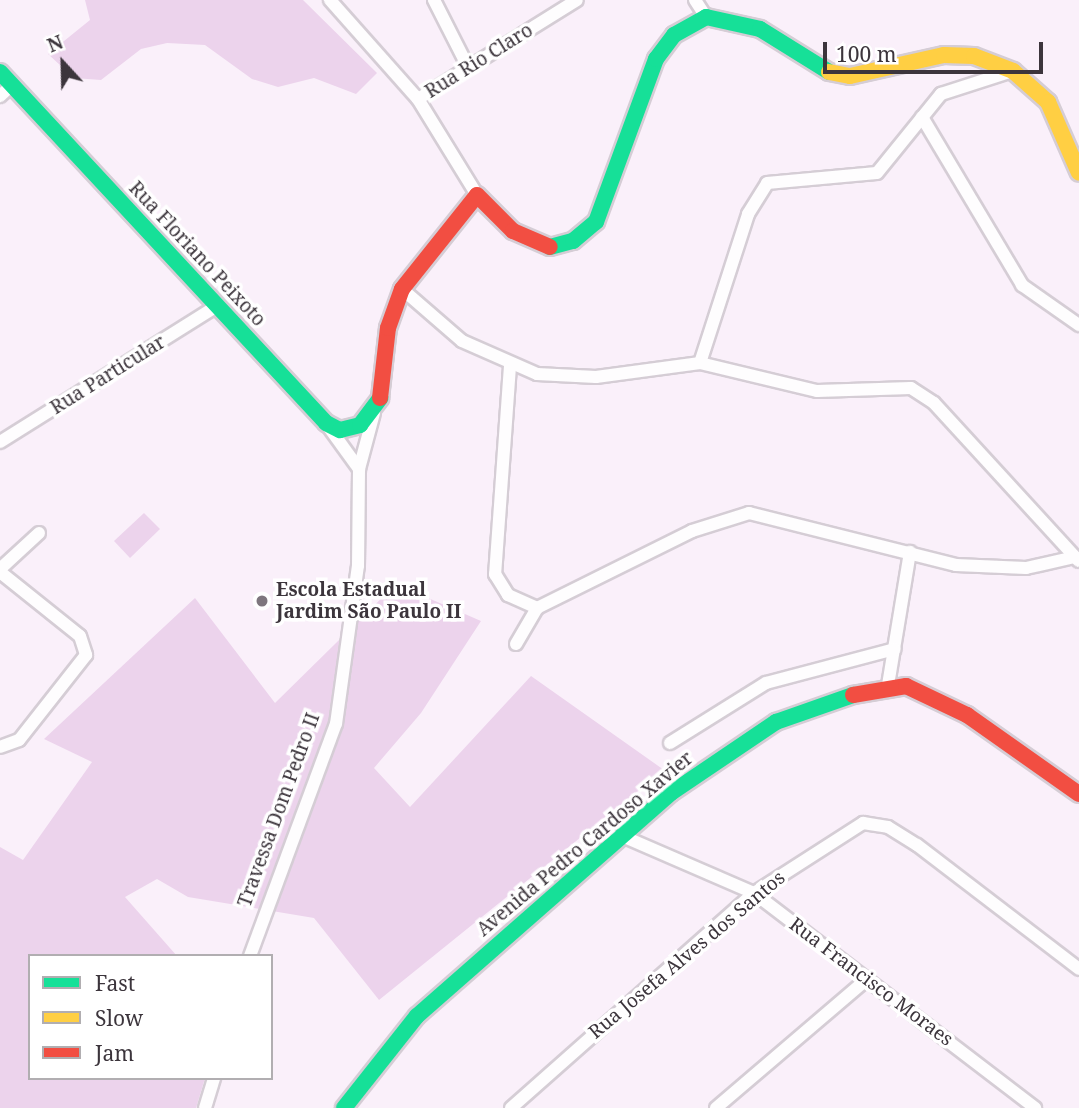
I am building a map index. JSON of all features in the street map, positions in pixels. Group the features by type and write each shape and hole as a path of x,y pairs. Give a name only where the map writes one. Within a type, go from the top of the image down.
{"street":[{"path":"330,0 418,99 477,195 531,242 560,245 586,232 604,210 656,59 674,35 706,18 760,29 826,71 850,76 944,55 974,56 1013,71 1048,102 1079,173"},
{"path":"434,0 468,68"},
{"name":"Rua Rio Claro","path":"418,99 577,0"},
{"path":"695,0 706,18"},
{"path":"700,363 748,214 763,186 877,173 922,117 951,87 1013,71"},
{"name":"Rua Floriano Peixoto","path":"0,72 6,90 326,423"},
{"path":"922,117 1022,285 1079,325"},
{"name":"Travessa Dom Pedro II","path":"251,954 335,724 358,566 359,469 374,413 388,328 402,289 477,195"},
{"path":"402,289 462,341 510,366 558,377 700,363 817,391 890,386 922,393 1077,559"},
{"name":"Rua Particular","path":"0,442 215,307"},
{"path":"510,366 495,574 509,595 537,608"},
{"path":"326,423 351,429 374,413"},
{"path":"326,423 359,469"},
{"path":"516,644 537,608 692,531 749,513 995,570 1077,559"},
{"path":"0,747 19,740 86,654 80,636 0,571 39,533"},
{"path":"910,552 888,685 928,694 967,715 1079,794"},
{"path":"670,743 766,683 895,649"},
{"name":"Avenida Pedro Cardoso Xavier","path":"344,1108 417,1016 671,793 776,722 888,685"},
{"name":"Rua Josefa Alves dos Santos","path":"511,1108 754,893 847,828 876,824 917,845 1079,969"},
{"name":"Rua Francisco Moraes","path":"622,836 754,893 1035,1108"},
{"path":"716,1108 868,978"},
{"path":"205,1108 213,1080"}],"shaded area":[{"path":"85,0 303,0 377,73 356,94 314,78 278,87 252,79 205,45 167,43 141,49 101,80 74,78 48,54 90,20"},
{"path":"144,513 160,529 130,558 114,541"},
{"path":"396,584 481,621 421,713 374,768 410,807 531,676 664,770 379,1000 314,918 188,897 157,879 125,897 175,954 28,954 28,1080 204,1080 196,1108 0,1108 0,847 23,860 92,762 44,739 195,598 275,703"}],"traffic: fast":[{"path":"550,247 573,241 596,222 656,59 674,35 706,17 760,29 829,72"},
{"path":"0,72 326,423 340,430 360,425 380,398"},
{"path":"344,1108 417,1016 671,793 776,722 853,695"}],"traffic: slow":[{"path":"829,72 850,76 944,55 974,56 1013,71 1048,102 1079,173"}],"traffic: jam":[{"path":"380,398 388,328 402,289 477,195 513,231 550,247"},
{"path":"853,695 906,686 967,715 1079,794"}],"place":[{"name":"Escola Estadual Jardim São Paulo II","path":"262,601"}]}
